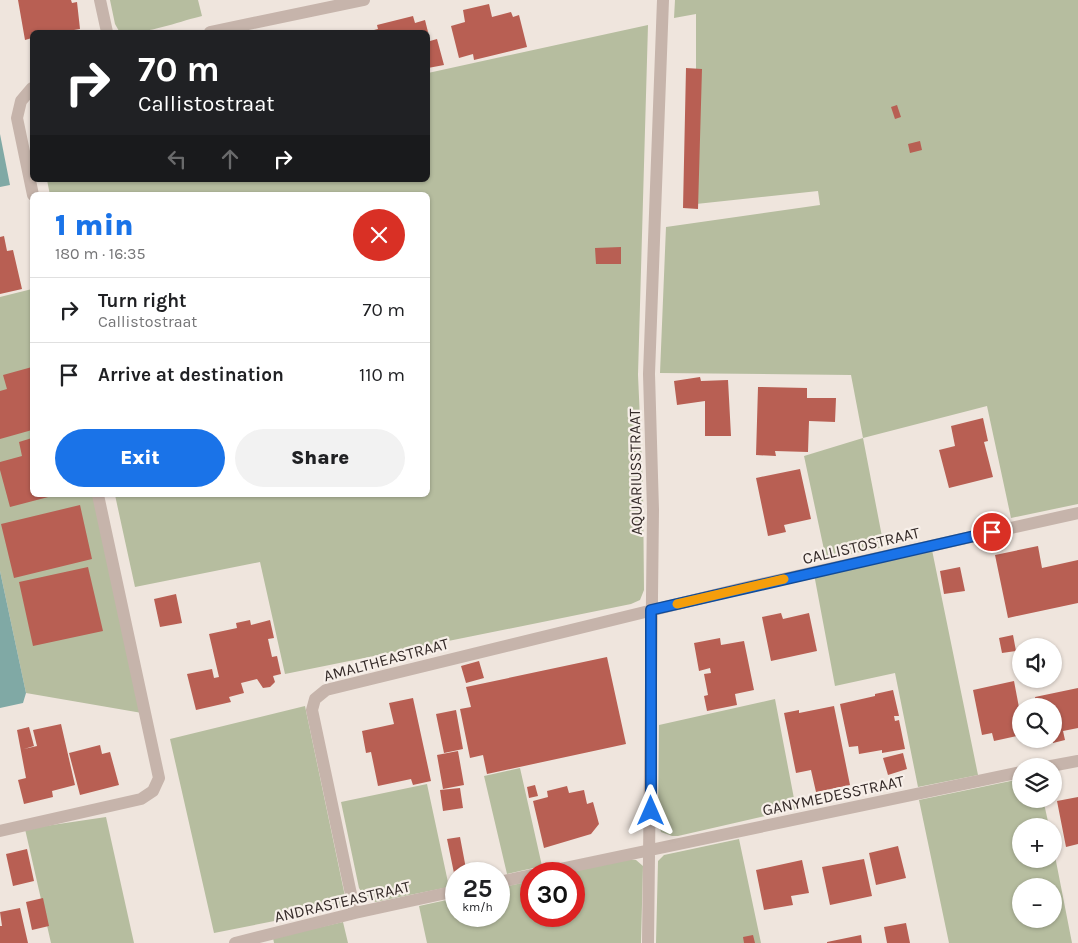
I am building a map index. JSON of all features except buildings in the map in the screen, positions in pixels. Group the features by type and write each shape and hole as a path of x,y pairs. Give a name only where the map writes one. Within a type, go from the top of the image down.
{"street":[{"path":"100,0 108,30"},
{"path":"220,30 364,0"},
{"name":"AQUARIUSSTRAAT","path":"648,943 651,849 652,510 649,374 663,0"},
{"path":"30,90 21,101 17,118 30,181"},
{"path":"0,832 141,800 153,791 159,778 98,497"},
{"name":"CALLISTOSTRAAT","path":"651,610 1078,513"},
{"name":"AMALTHEASTRAAT","path":"355,913 312,710 315,700 326,690 651,610"},
{"path":"1062,764 1078,761"},
{"name":"GANYMEDESSTRAAT","path":"651,849 1012,774"},
{"path":"585,863 651,849"},
{"name":"ANDRASTEASTRAAT","path":"235,943 355,913 445,893"}],"green space":[{"path":"110,0 198,0 202,16 149,30 118,30 115,24"},
{"path":"675,0 1078,0 1078,504 1011,518 987,406 863,438 851,375 660,373 666,227 820,205 818,191 696,204 696,14 674,18"},
{"path":"648,25 638,375 643,487 644,590 640,600 631,604 285,674 260,562 135,587 115,497 430,497 430,192 49,192 47,182 430,182 430,73"},
{"path":"30,290 30,497 95,497 142,713 26,693 0,571 0,297"},
{"path":"863,438 884,547 826,559 804,456"},
{"path":"932,550 978,775 918,787 895,673 835,686 814,574"},
{"path":"775,699 796,809 678,836 661,832 658,822 659,725"},
{"path":"305,706 346,901 340,908 214,933 170,739"},
{"path":"520,768 541,862 520,862 520,871 510,873 510,862 504,862 484,776"},
{"path":"1012,781 1012,808 1045,808 1047,818 1012,818 1012,868 1057,868 1059,878 1012,878 1012,928 1062,928 1062,892 1072,943 949,943 919,800"},
{"path":"427,784 445,868 445,888 375,902 365,897 359,888 341,802"},
{"path":"106,817 134,943 51,943 25,829"},
{"path":"739,839 761,943 656,943 658,861 664,855"},
{"path":"627,859 636,860 643,866 641,943 427,943 419,906 445,900 445,927 510,927 510,886 520,883 520,927 585,927 585,869"},
{"path":"343,922 348,943 274,943 273,938"}],"water":[{"path":"0,134 10,185 0,187"},
{"path":"0,571 26,693 23,703 0,708"}],"slow traffic":[{"path":"677,604 784,579"}],"route":[{"path":"651,811 651,610 992,532"}]}
